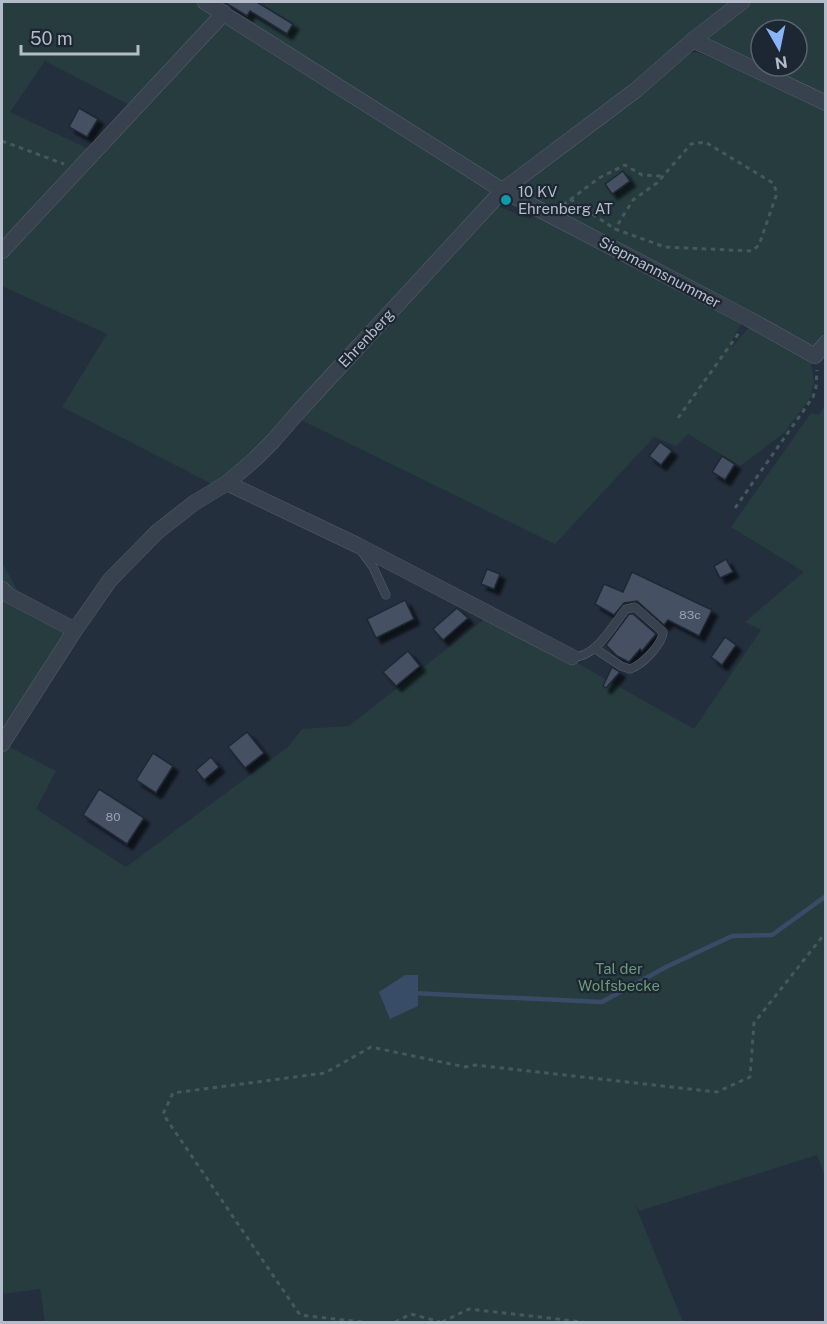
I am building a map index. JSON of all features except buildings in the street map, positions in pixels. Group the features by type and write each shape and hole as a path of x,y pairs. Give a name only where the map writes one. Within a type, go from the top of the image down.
{"street":[{"path":"205,2 503,190"},
{"name":"Ehrenberg","path":"2,744 110,580 158,532 194,503 227,483 273,441 503,190 636,90 693,40 742,2"},
{"path":"2,251 224,13"},
{"path":"693,40 825,103"},
{"name":"Siepmannsnummer","path":"503,190 815,356"},
{"path":"815,356 825,343"},
{"path":"227,483 357,544 572,657"},
{"path":"2,589 8,595 75,630"}],"lane":[{"path":"357,544 373,567 386,595"},
{"path":"572,657 579,657 594,648 630,607 635,608 663,632 662,638 640,665 630,669 621,666 594,648"}],"path":[{"path":"2,141 77,169"},
{"path":"570,199 615,229 665,247 752,251 759,245 777,193 773,183 705,142 692,144 663,176 633,201 615,229"},
{"path":"550,215 599,178 625,165 642,175 663,176"},
{"path":"678,418 749,319"},
{"path":"735,508 813,397 816,387 815,356"},
{"path":"362,1323 300,1315 163,1114 173,1093 325,1073 371,1047 465,1067 475,1065 717,1092 750,1077 754,1023 825,932"},
{"path":"395,1323 411,1314 441,1323 469,1309 583,1323"}],"green space":[{"path":"2,2 825,2 825,106 764,78 809,78 809,18 749,18 749,71 687,43 501,191 251,458 214,485 62,407 107,334 2,286","holes":["45,61 139,110 97,153 10,112"]},
{"path":"697,52 749,75 749,78 755,78 825,109 825,336 814,351 747,315 729,345 732,347 751,325 811,363 814,382 810,398 784,433 740,466 688,434 676,446 654,437 555,544 299,419 493,204 530,219 537,212 560,214 515,189 685,54"},
{"name":"Tal der Wolfsbecke","path":"825,405 825,1176 817,1155 639,1211 634,1202 683,1322 45,1322 40,1289 2,1294 2,562 17,590 76,624 66,656 10,747 56,771 36,809 126,867 288,747 302,729 349,726 491,614 694,729 761,630 745,622 804,572 731,527 811,413 819,415"}],"water":[{"path":"405,975 418,975 418,1006 390,1019 379,992"}],"waterway":[{"path":"412,993 602,1002 666,967 732,936 772,935 826,896"}],"place":[{"name":"10 KV Ehrenberg AT","path":"506,200"}]}
